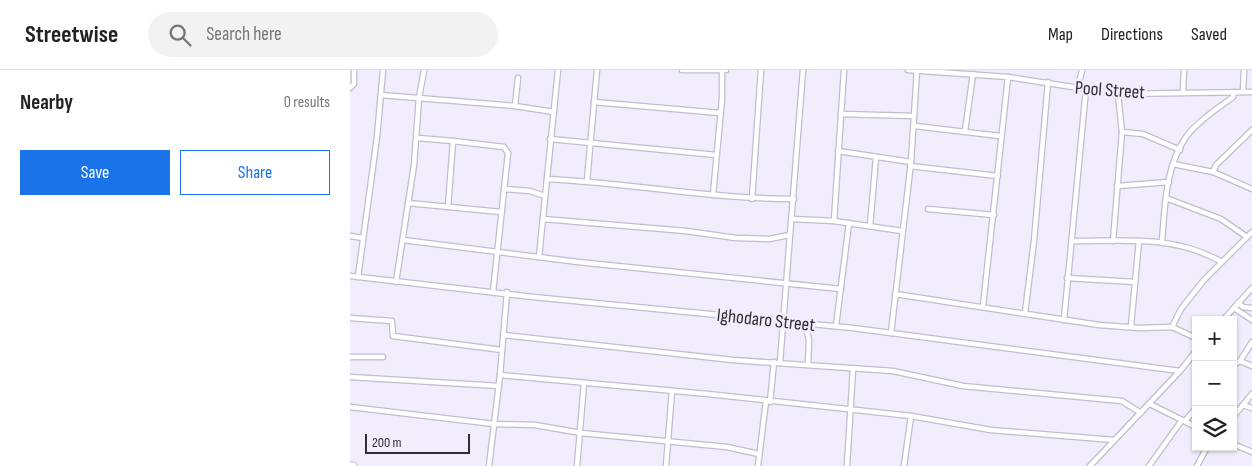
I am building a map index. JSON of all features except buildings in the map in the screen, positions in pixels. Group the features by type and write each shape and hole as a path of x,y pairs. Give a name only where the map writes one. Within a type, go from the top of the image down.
{"street":[{"path":"350,88 354,84 354,70"},
{"path":"358,277 384,70"},
{"path":"396,282 418,138 419,98 424,70"},
{"path":"539,257 558,70"},
{"path":"587,181 597,70"},
{"path":"682,70 723,70 712,195"},
{"path":"752,199 762,70"},
{"path":"780,362 803,70"},
{"path":"834,221 844,70"},
{"name":"Pool Street","path":"908,70 1008,77 1118,94 1252,92"},
{"path":"891,333 915,126 917,70"},
{"path":"1078,88 1082,70"},
{"path":"1183,92 1184,70"},
{"path":"1243,91 1244,70"},
{"path":"965,131 973,74"},
{"path":"983,306 998,176 1000,136 1008,77"},
{"path":"515,106 518,78"},
{"path":"1025,313 1034,241 1048,82"},
{"path":"1064,320 1086,90"},
{"path":"1162,242 1166,198 1173,164 1186,137 1233,97 1234,92"},
{"path":"1113,242 1122,132 1118,94"},
{"path":"381,95 515,106 554,112"},
{"path":"594,102 720,113"},
{"path":"841,114 914,116"},
{"path":"915,126 1000,136"},
{"path":"1213,172 1216,164 1252,130"},
{"path":"1122,132 1143,134 1180,150"},
{"path":"418,138 504,147 508,154 493,292"},
{"path":"550,139 716,155"},
{"path":"448,207 453,141"},
{"path":"838,151 911,164 998,176"},
{"path":"870,226 876,157"},
{"path":"1173,164 1213,172 1251,187"},
{"path":"547,179 587,181 752,199 794,199"},
{"path":"1117,186 1169,182"},
{"path":"504,189 530,191 546,196"},
{"path":"1166,198 1221,219 1248,237"},
{"path":"408,203 501,212"},
{"path":"928,209 994,215"},
{"path":"792,218 834,221 902,231"},
{"path":"543,219 686,231 736,238 769,239 790,236"},
{"path":"836,326 849,223"},
{"path":"1172,327 1181,308 1220,261 1252,232"},
{"path":"350,236 363,238"},
{"path":"403,240 539,257 841,289"},
{"path":"1072,242 1162,242 1200,250 1220,261"},
{"path":"1131,326 1139,242"},
{"name":"Ighodaro Street","path":"350,276 836,326 1180,371"},
{"path":"1068,278 1135,282"},
{"path":"1227,316 1252,288"},
{"path":"489,466 499,386 507,292"},
{"path":"895,294 983,306 1064,320 1131,326 1172,327 1192,336"},
{"path":"1238,303 1244,307 1252,308"},
{"path":"1234,308 1252,320"},
{"path":"350,318 392,321 393,336 502,350"},
{"path":"805,324 810,340 808,365"},
{"path":"504,335 774,362 908,373 979,388 1117,400 1129,404 1141,413"},
{"path":"1237,363 1252,342"},
{"path":"1090,466 1150,404 1192,356"},
{"path":"350,357 383,357"},
{"path":"1240,361 1252,366"},
{"path":"758,466 774,362"},
{"path":"847,466 853,369"},
{"path":"500,375 911,416 992,430 1114,440"},
{"path":"350,377 499,386"},
{"path":"577,466 584,383"},
{"path":"666,466 672,391"},
{"path":"1237,412 1252,394"},
{"path":"1150,404 1192,425"},
{"path":"1243,405 1252,408"},
{"path":"350,407 494,424 535,425 581,433 668,443 726,447 759,454"},
{"path":"1149,466 1192,412"},
{"path":"904,466 911,416"},
{"path":"1237,446 1252,452"},
{"path":"1197,466 1205,451"}]}
